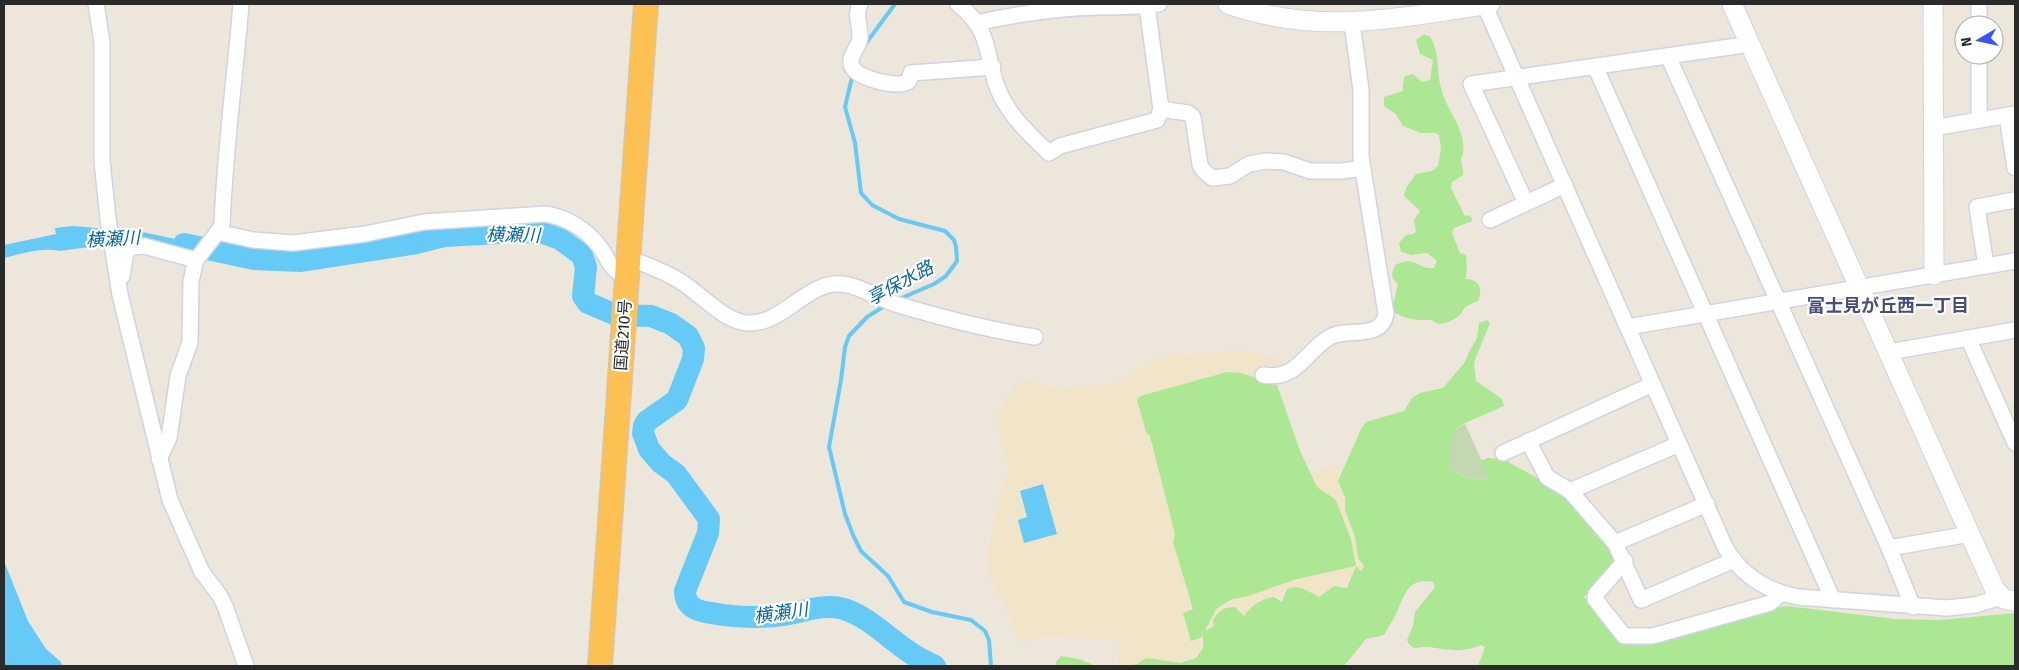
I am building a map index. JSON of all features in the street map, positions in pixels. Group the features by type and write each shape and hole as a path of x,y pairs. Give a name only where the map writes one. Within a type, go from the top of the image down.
{"highway":[{"name":"国道210号","path":"600,666 646,4"}],"street":[{"path":"96,4 102,43 102,161 108,219 120,295 170,500 202,572 225,606 246,666"},
{"path":"159,459 169,438 178,376 190,342 191,281 196,260 222,224 230,113 236,69 241,4"},
{"path":"860,4 857,13 860,40 852,57 851,64 860,74 870,79 899,86 909,81 911,72 992,68"},
{"path":"958,4 976,23 987,44 992,68 1002,98 1017,120 1049,153 1060,146 1155,122 1161,113 1153,5 1036,12 976,23"},
{"path":"1228,4 1259,14 1323,23 1352,22 1486,4 1564,185 1726,547 1734,560 1747,574 1758,582 1782,593 1798,597 1913,607 1947,608 1966,607 2008,599"},
{"path":"1732,4 1995,590 2008,599"},
{"path":"1933,4 1934,275"},
{"path":"1263,375 1285,374 1300,365 1330,337 1343,333 1369,331 1382,324 1385,320 1386,314 1378,254 1360,149 1361,90 1352,22"},
{"path":"1526,202 1471,84 1750,44"},
{"path":"1668,56 1890,548 1913,607"},
{"path":"1979,65 1979,120"},
{"path":"1595,66 1833,600"},
{"path":"1161,109 1188,113 1194,117 1200,165 1212,178 1230,176 1249,164 1266,161 1290,164 1306,171 1342,172 1363,168"},
{"path":"1933,128 2011,115 2015,168"},
{"path":"1490,220 1564,185"},
{"path":"1986,266 1977,207 2015,200"},
{"path":"217,232 253,240 293,242 365,234 424,222 546,214 565,219 587,234 598,244 614,270 627,276 677,279 730,318 745,323 765,320 825,285 837,283 854,287 898,305 1005,332 1035,337"},
{"path":"120,295 125,255 132,247 144,246 196,260"},
{"path":"1628,327 2015,262"},
{"path":"1889,352 2015,330"},
{"path":"1968,338 2015,443"},
{"path":"1503,453 1653,384"},
{"path":"1528,441 1547,477 1570,491 1615,543 1625,561 1641,600 1734,560"},
{"path":"1570,491 1680,444"},
{"path":"1615,543 1707,504"},
{"path":"1890,548 1970,534"},
{"path":"1625,561 1596,594 1595,599 1624,636 1652,636 1670,632 1770,604 1782,593"}],"shaded area":[{"path":"1251,352 1284,362 1276,366 1266,364 1262,379 1275,381 1301,458 1310,475 1335,465 1373,553 1370,577 1341,585 1312,600 1278,598 1264,604 1213,649 1166,666 1118,666 1120,641 1057,636 1023,641 1017,638 1005,603 995,591 987,561 993,526 1008,466 996,417 1015,385 1023,379 1058,389 1112,384 1119,382 1158,358 1172,355"}],"green space":[{"path":"1423,35 1430,36 1436,50 1443,95 1462,137 1463,154 1461,160 1463,175 1452,182 1451,188 1465,216 1469,215 1472,221 1454,228 1452,233 1460,253 1466,255 1467,270 1465,279 1470,279 1477,283 1480,289 1478,301 1465,307 1454,319 1438,324 1432,320 1404,317 1395,313 1393,305 1398,284 1393,279 1392,274 1395,265 1407,261 1424,267 1434,268 1437,261 1427,253 1412,255 1401,252 1399,243 1406,235 1416,232 1414,220 1420,211 1404,196 1406,188 1416,174 1432,171 1438,166 1441,148 1439,135 1435,133 1421,133 1403,126 1396,114 1384,106 1384,97 1403,91 1405,76 1413,74 1422,82 1430,80 1433,60 1420,54 1416,40"},
{"path":"1487,320 1490,323 1474,364 1476,381 1502,399 1504,406 1463,424 1454,430 1449,469 1468,478 1489,479 1480,461 1488,458 1506,459 1541,480 1569,501 1613,546 1617,560 1584,597 1617,638 1787,606 1895,619 1940,620 2015,613 2015,666 1478,666 1485,647 1481,645 1474,648 1456,650 1428,647 1414,648 1409,644 1407,640 1413,626 1415,612 1435,587 1433,582 1424,581 1412,585 1408,589 1384,635 1366,639 1344,666 1125,666 1138,664 1148,658 1180,663 1196,658 1203,648 1203,636 1191,641 1183,613 1193,609 1173,542 1175,534 1150,436 1146,432 1137,400 1140,396 1227,372 1241,373 1277,385 1300,451 1317,487 1336,500 1351,539 1356,566 1361,571 1364,566 1358,558 1355,537 1345,510 1345,497 1338,481 1361,429 1366,422 1404,411 1412,398 1420,393 1443,388 1465,362 1477,338 1479,323","holes":["1356,566 1347,588 1334,586 1319,597 1303,589 1295,587 1287,589 1282,602 1274,597 1265,599 1250,609 1244,616 1235,607 1224,609 1213,620 1214,626 1205,631 1216,609 1232,599 1245,597 1297,579"]},
{"path":"1465,424 1490,479 1469,478 1449,469 1450,447 1454,430"},
{"path":"1061,656 1079,659 1096,666 1056,666 1056,662"}],"water":[{"path":"73,226 142,232 199,244 195,254 159,242 136,241 59,251 39,250 4,258 4,245 56,234 55,228"},
{"path":"1043,484 1057,534 1024,543 1018,520 1027,517 1020,491"},
{"path":"4,561 28,621 46,649 63,666 4,666"}],"waterway":[{"name":"享保水路","path":"864,46 895,4"},
{"name":"享保水路","path":"853,73 845,107 855,143 861,193 872,205 899,219 945,231 954,240 956,247 957,261 946,276 934,284 897,300"},
{"name":"横瀬川","path":"184,244 254,259 301,261 412,244 444,236 521,232 543,233 560,239 582,255 586,267 583,296 588,303 616,315 651,316 671,324 688,336 694,348 693,359 677,400 647,421 643,433 649,449 661,463 676,474 709,519 708,533 685,591 687,601 693,607 706,612 747,617 783,615 821,607 844,609 869,621 912,654 935,666"},
{"name":"享保水路","path":"886,305 867,317 849,336 845,347 829,447 845,514 861,551 888,576 904,602 932,612 971,620 985,631 989,640 991,666"}],"district":[{"name":"富士見が丘西一丁目","path":"1888,306"}]}
